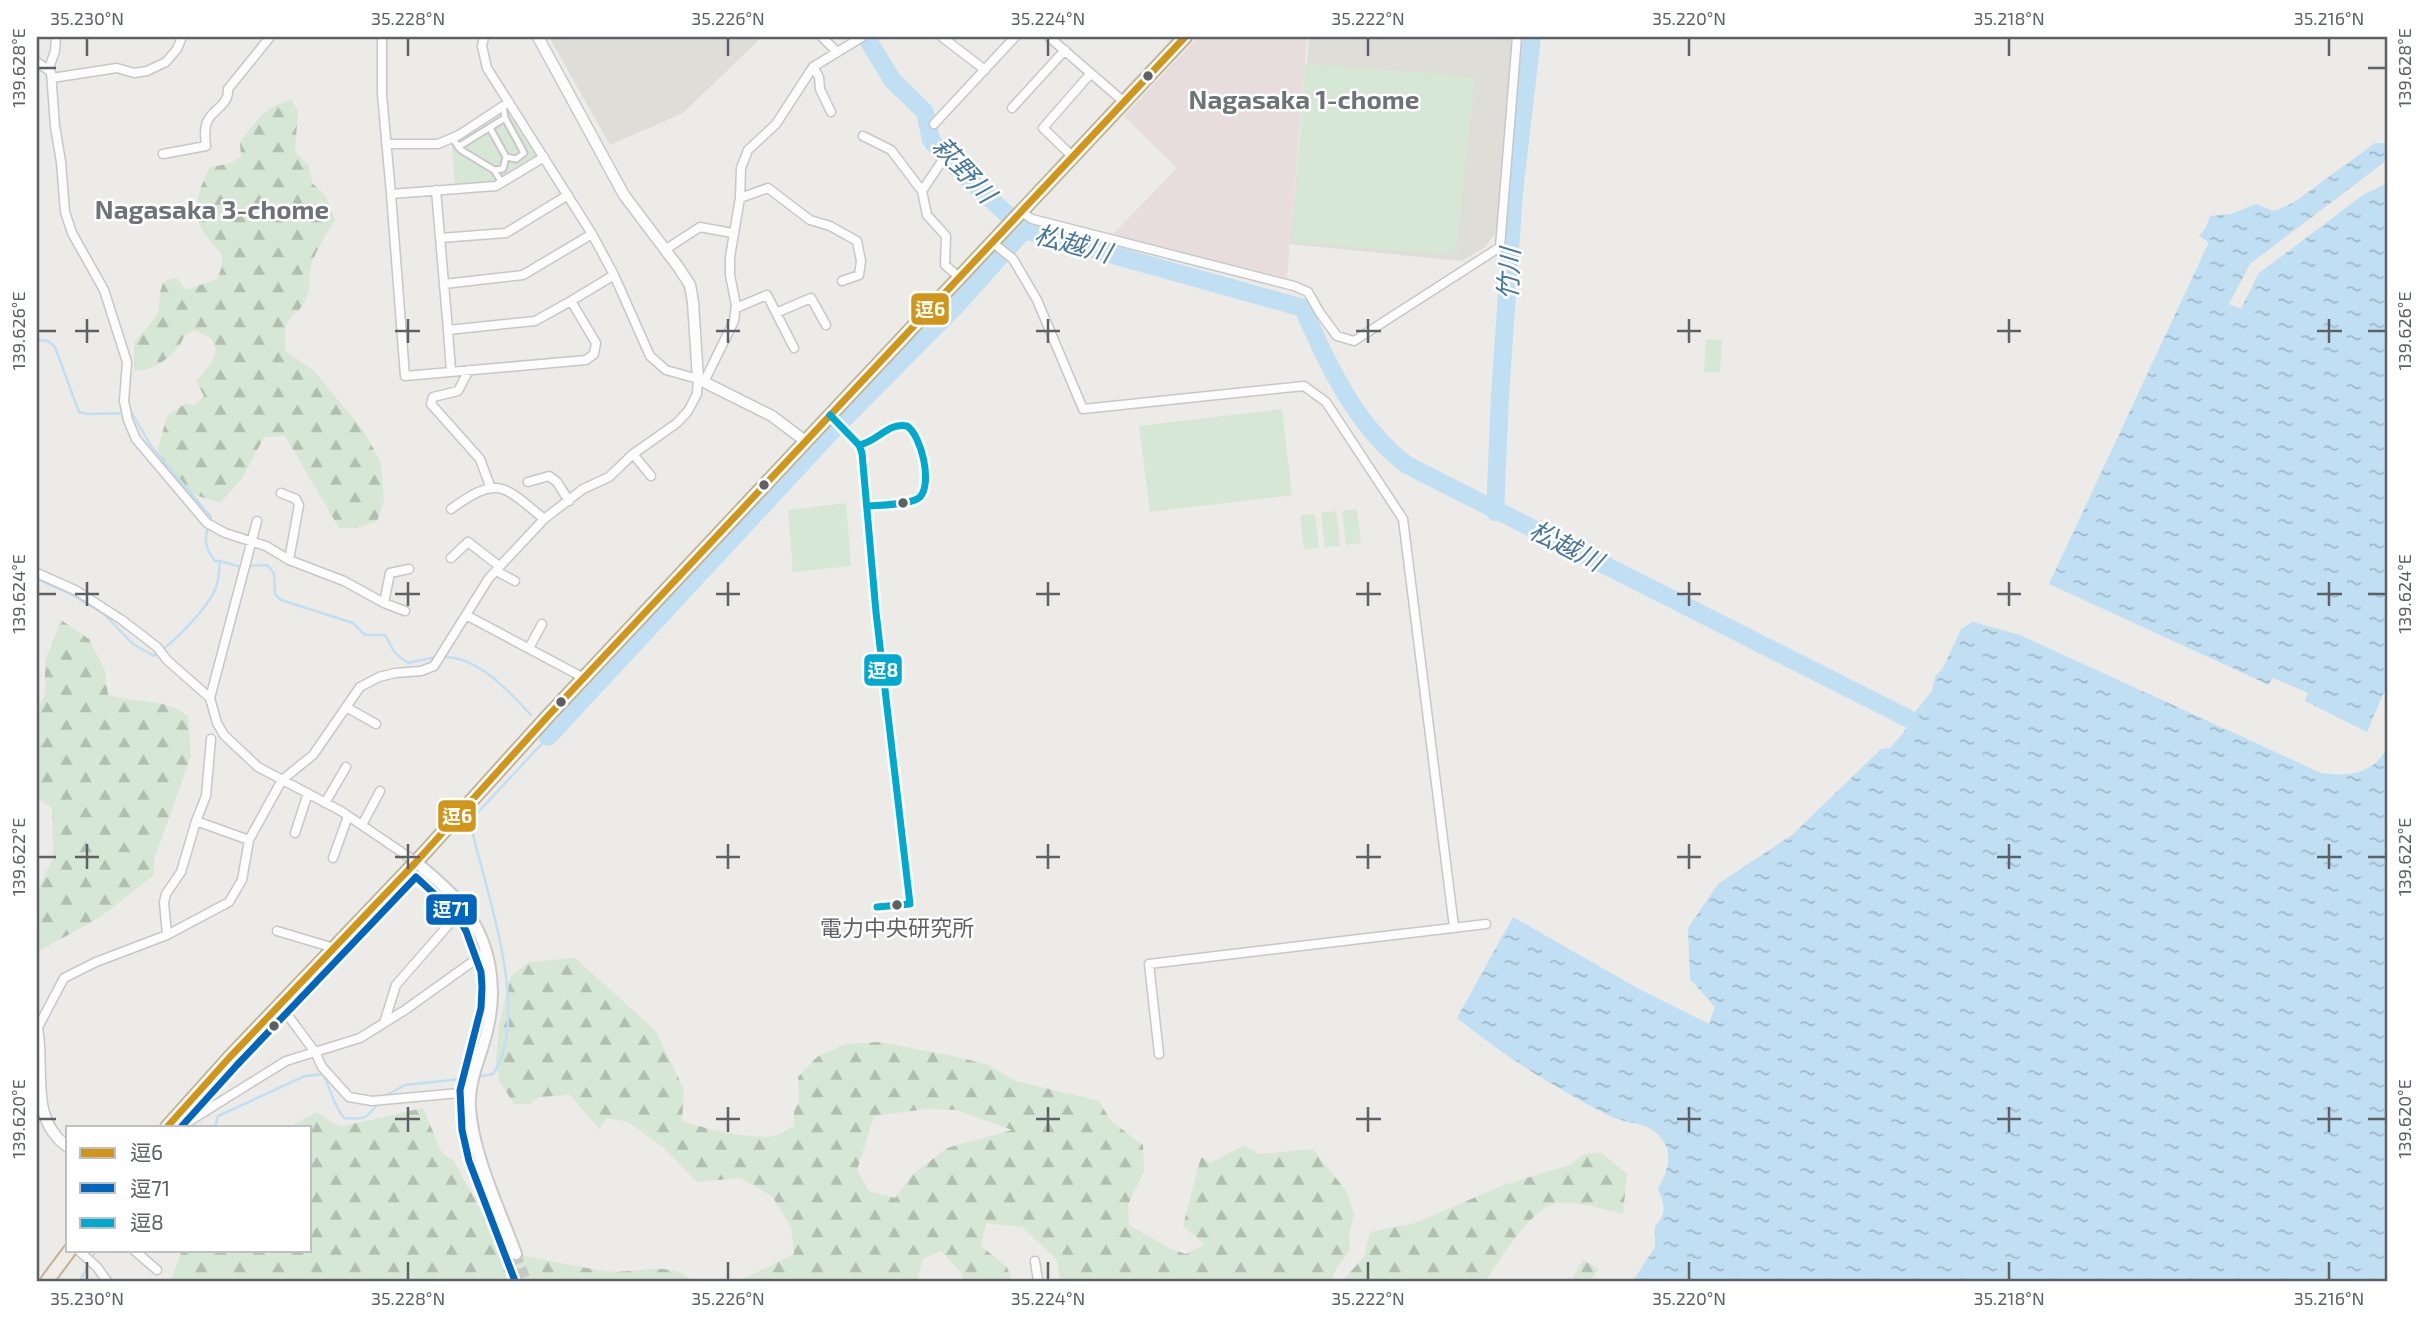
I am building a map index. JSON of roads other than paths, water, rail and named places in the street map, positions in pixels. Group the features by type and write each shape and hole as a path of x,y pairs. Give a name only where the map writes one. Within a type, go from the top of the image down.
{"highway":[{"path":"168,1126 1185,37"},
{"path":"47,1281 69,1252"}],"main road":[{"path":"416,862 464,907 476,927 491,970 492,998 487,1032 470,1090 472,1128 479,1157 516,1254"}],"street":[{"path":"56,37 55,51 49,68 65,212 72,233 104,290 127,362 124,401 136,439 207,523 225,533 266,546 289,560 344,581 405,611"},
{"path":"52,78 117,68 134,73 147,71 166,62 177,49 182,37"},
{"path":"163,154 206,146 205,131 209,118 225,103 229,89 270,37"},
{"path":"382,37 382,94 405,376 586,360 594,354 596,343 571,301"},
{"path":"484,37 482,46 487,68 506,104 544,157 592,234 614,275 650,356 666,370 701,380 772,416 805,442"},
{"path":"538,37 624,195 690,285 701,380"},
{"path":"822,37 836,51"},
{"path":"942,37 985,70"},
{"path":"934,124 1015,37"},
{"path":"1049,37 1124,102"},
{"path":"1015,217 1032,219 1308,292 1337,336 1354,341 1500,247 1517,37"},
{"path":"66,1145 51,1129 38,1088 37,1028 64,978 96,962 167,936 229,902 242,880 250,839 282,780 313,755 360,687 379,677 421,671 434,666 485,584 544,519 583,489 609,477 633,454 677,423 688,411 701,380 734,321 736,308 730,275 733,233 740,198 741,168 748,150 776,124 813,67 860,38"},
{"path":"1012,108 1065,50"},
{"path":"37,62 49,68"},
{"path":"813,67 819,76 820,89 831,112"},
{"path":"1072,156 1043,128 1091,73"},
{"path":"386,144 438,145 506,104"},
{"path":"506,104 505,118 524,153 516,159 506,158"},
{"path":"458,147 505,118"},
{"path":"490,128 506,158 503,169 494,170"},
{"path":"863,135 891,150 922,191 927,215 946,236 944,265 959,277"},
{"path":"452,138 458,147 494,170 502,183"},
{"path":"391,194 496,186 544,157"},
{"path":"922,191 942,161"},
{"path":"740,198 768,188 810,219 830,226 857,242 861,261 859,275 842,281"},
{"path":"436,190 451,372"},
{"path":"440,238 506,233 568,195"},
{"path":"666,250 701,227 733,233"},
{"path":"444,284 523,275 592,234"},
{"path":"992,242 1013,259 1037,300 1083,409 1304,386 1326,402 1403,519 1454,927"},
{"path":"448,330 535,321 614,275"},
{"path":"736,308 767,295 794,348"},
{"path":"776,313 811,298 825,325"},
{"path":"469,370 458,391 433,397 431,404 480,459 489,486"},
{"path":"633,454 652,476"},
{"path":"528,482 549,476 557,482 569,501"},
{"path":"452,509 477,490 489,486 508,491 544,519"},
{"path":"281,493 296,499 299,505 289,560"},
{"path":"257,521 210,698 217,723 225,735 258,767 348,816 416,862"},
{"path":"452,558 468,542 497,569 515,581"},
{"path":"384,603 390,573 410,569"},
{"path":"37,573 78,591 121,620 157,647 167,660 210,698"},
{"path":"466,615 584,678"},
{"path":"529,648 542,624"},
{"path":"346,708 376,724"},
{"path":"167,936 164,902 166,894 181,872 206,796 211,739"},
{"path":"325,803 346,767"},
{"path":"362,825 380,792"},
{"path":"295,833 308,793"},
{"path":"332,858 348,816"},
{"path":"196,821 250,839"},
{"path":"384,1023 396,985 464,907"},
{"path":"1159,1054 1149,964 1486,924"},
{"path":"277,931 334,948"},
{"path":"175,1126 183,1125 286,1061 360,1038 405,1010 486,952"},
{"path":"282,1006 323,1066 349,1097 372,1101 470,1090"},
{"path":"136,1252 157,1270"},
{"path":"81,1253 97,1267 107,1281"},
{"path":"1035,1261 1038,1281"}],"water":[{"path":"2375,143 2387,143 2387,160 2250,264 2229,304 2241,309 2258,274 2363,195 2387,183 2387,685 2367,732 2305,701 2308,693 2273,678 2269,685 2049,584 2209,242 2199,236 2210,216 2231,214 2256,204 2274,211 2293,203"},
{"path":"1973,622 2020,635 2321,773 2360,772 2375,763 2387,747 2387,1281 1633,1281 1655,1247 1655,1226 1663,1213 1658,1189 1668,1161 1665,1144 1653,1130 1610,1116 1550,1083 1493,1046 1457,1018 1513,917 1639,989 1709,1024 1715,1007 1690,979 1688,928 1718,884 1792,835 1881,749 1890,748 1932,691 1935,677 1943,668 1961,629"}],"waterway":[{"name":"萩野川","path":"866,37 893,81 925,112 931,140 944,156 1024,230"},
{"name":"竹川","path":"1495,512 1514,192 1532,37"},
{"name":"松越川","path":"548,737 832,431 955,307 1024,230 1303,308 1345,394 1373,432 1407,465 1911,720"},
{"path":"37,340 48,341 55,347 79,412 132,413 151,446 211,517 206,545 215,561 220,561"},
{"path":"37,579 69,593 104,614 133,644 154,656 181,633 207,603 217,584 220,561 241,567"},
{"path":"248,566 267,565 274,573 275,594 281,600 353,623 365,635 385,635 395,653 408,663 436,657"},
{"path":"443,657 456,658 480,669 502,686 531,715"},
{"name":"松越川","path":"477,1077 493,1074 504,1048 508,1018 502,950 470,821 548,737 545,734"},
{"name":"松越川","path":"215,1126 218,1116 305,1076 323,1074 344,1118 365,1117 379,1102"},
{"name":"松越川","path":"383,1097 405,1085 470,1078"},
{"name":"松越川","path":"80,1281 95,1252"}],"tunnel":[{"path":"516,1254 526,1281"}],"place":[{"name":"電力中央研究所","path":"897,905"}],"district":[{"name":"Nagasaka 1-chome","path":"1304,100"},
{"name":"Nagasaka 3-chome","path":"212,210"}]}
